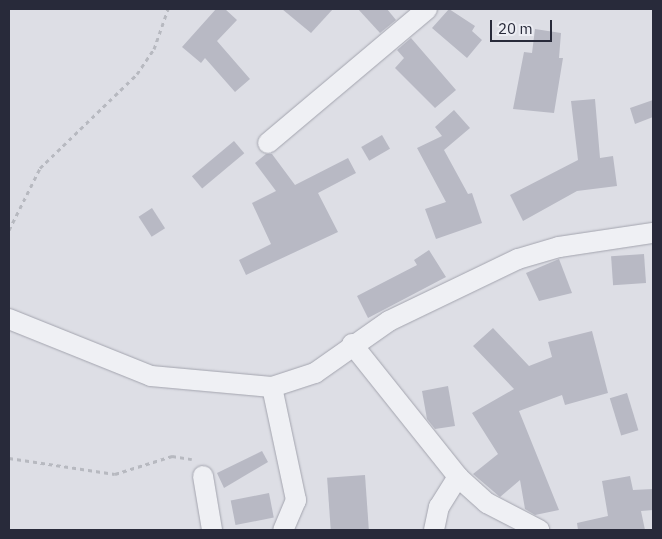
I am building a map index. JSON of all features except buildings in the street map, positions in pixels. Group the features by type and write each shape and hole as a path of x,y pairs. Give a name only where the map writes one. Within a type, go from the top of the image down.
{"street":[{"path":"268,143 427,9"},
{"path":"9,319 152,376 272,387 315,373 352,344 388,321 518,259 559,247 653,233"},
{"path":"352,344 458,477 487,503 539,530"},
{"path":"272,387 296,500 283,530"},
{"path":"203,476 212,530"},
{"path":"434,530 439,507 458,477"}],"path":[{"path":"9,230 40,168 137,74 154,49 168,9"},
{"path":"9,458 115,474 183,455 196,463 203,476"}]}
